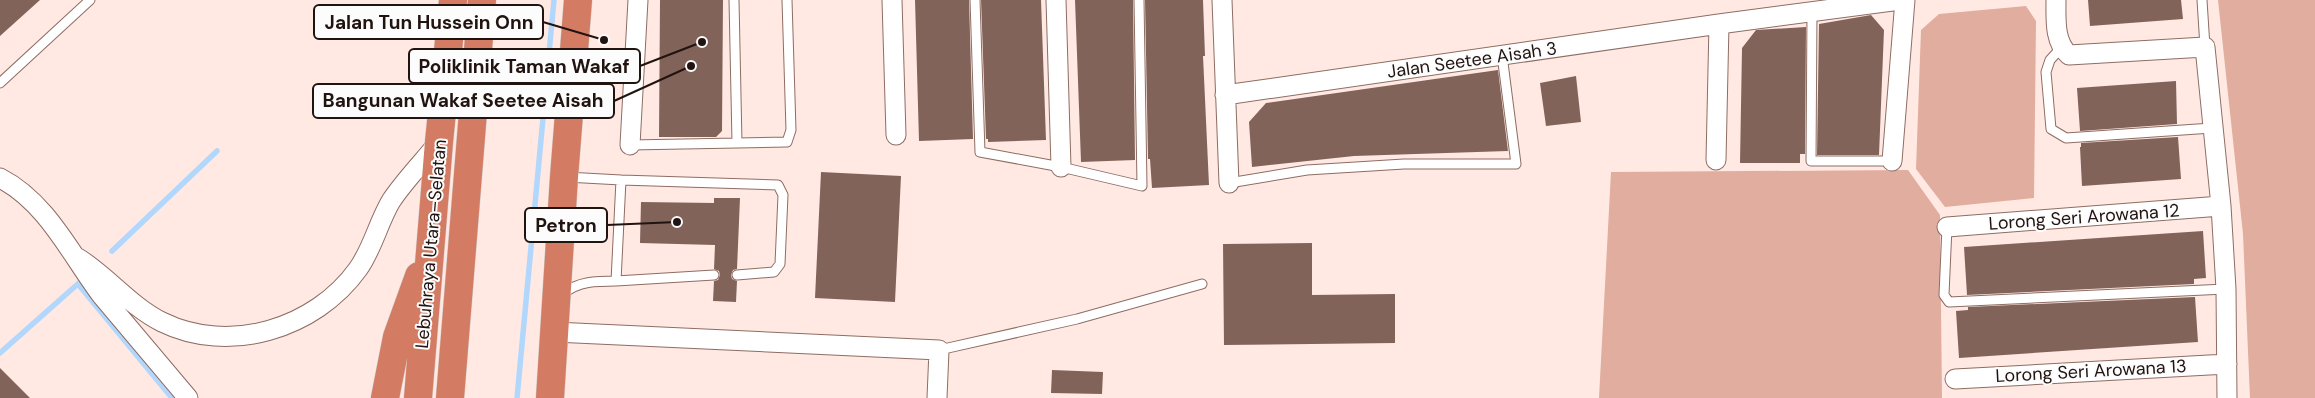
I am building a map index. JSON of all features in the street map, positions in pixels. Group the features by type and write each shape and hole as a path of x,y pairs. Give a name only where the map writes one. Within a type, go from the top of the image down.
{"highway":[{"name":"Lebuhraya Utara–Selatan","path":"418,398 452,0"},
{"name":"Lebuhraya Utara–Selatan","path":"450,398 482,0"},
{"path":"550,398 555,301 578,0"},
{"path":"386,398 396,337 409,299 429,254"}],"street":[{"path":"630,144 638,0"},
{"path":"892,0 896,135"},
{"path":"1056,0 1061,167"},
{"path":"1222,0 1229,183"},
{"name":"Jalan Seetee Aisah 3","path":"1225,95 1812,10 1900,0"},
{"path":"1892,161 1905,0"},
{"path":"2056,0 2056,25 2061,48 2069,55 2088,56 2205,47 2221,206 2226,289 2227,398"},
{"path":"1716,160 1719,24"},
{"path":"78,258 97,270 137,306 169,324 191,332 216,336 252,335 270,331 305,316 334,297 346,284 369,251 391,201 439,142"},
{"path":"0,178 28,197 78,258 102,296 188,398"},
{"name":"Lorong Seri Arowana 12","path":"1947,227 2221,206"},
{"path":"554,332 940,350 938,398"},
{"name":"Lorong Seri Arowana 13","path":"1955,379 2227,364"}],"lane":[{"path":"0,83 90,0"},
{"path":"734,0 737,143"},
{"path":"630,144 787,142 791,130 787,0"},
{"path":"975,0 980,152 1061,167 1142,186 1139,0"},
{"path":"2202,0 2205,47"},
{"path":"1812,10 1811,161 1892,161"},
{"path":"2061,48 2050,60 2046,72 2051,129 2066,138 2212,128"},
{"path":"1229,183 1307,170 1404,164 1516,164 1502,55"},
{"path":"564,177 778,185 783,194 780,264 774,272 737,275"},
{"path":"616,280 621,180"},
{"path":"1947,227 1944,295 1949,302 2226,289"},
{"path":"555,301 569,289 582,284 616,280 714,275"},
{"path":"940,350 1077,320 1202,284"}],"shaded area":[{"path":"2218,0 2315,0 2315,398 2250,398 2243,234"},
{"path":"2026,6 2036,21 2034,198 1945,207 1916,169 1921,30 1939,14"},
{"path":"1908,170 1940,215 1942,398 1599,398 1611,172"}],"building":[{"path":"0,0 40,0 0,36"},
{"path":"660,0 723,0 722,131 716,137 659,137"},
{"path":"915,0 969,0 973,139 919,141"},
{"path":"981,0 1041,0 1046,140 988,142 988,139 986,139"},
{"path":"1075,0 1133,0 1135,160 1081,162"},
{"path":"1145,0 1203,0 1205,56 1203,56 1209,185 1152,188 1150,159 1148,159"},
{"path":"2088,0 2181,0 2183,19 2090,26"},
{"path":"1871,15 1884,30 1879,155 1817,155 1819,24"},
{"path":"1806,27 1805,154 1800,154 1800,163 1740,163 1742,48 1756,30"},
{"path":"1498,70 1508,151 1354,156 1252,167 1249,122 1266,103"},
{"path":"1576,76 1581,122 1546,126 1540,83"},
{"path":"2176,81 2177,124 2080,131 2077,88"},
{"path":"2178,137 2181,179 2082,186 2081,143"},
{"path":"821,172 901,176 895,302 815,298"},
{"path":"714,198 740,198 737,269 733,270 731,275 732,279 737,281 736,302 713,301 714,281 718,280 720,275 719,271 714,269 715,245 640,243 641,202 714,203"},
{"path":"2203,231 2206,278 2194,279 2194,284 1967,295 1964,247"},
{"path":"1312,243 1312,295 1395,294 1395,343 1224,345 1223,244"},
{"path":"2195,297 2198,342 1959,358 1956,311 1968,310 1968,307"},
{"path":"0,368 30,398 0,398"},
{"path":"1052,370 1103,372 1102,394 1051,393"}],"waterway":[{"path":"517,398 554,0"},
{"path":"112,251 217,151"},
{"path":"0,353 80,282"},
{"path":"78,284 172,398"}],"place":[{"name":"Jalan Tun Hussein Onn","path":"604,40"},
{"name":"Poliklinik Taman Wakaf","path":"702,42"},
{"name":"Bangunan Wakaf Seetee Aisah","path":"691,66"},
{"name":"Petron","path":"677,222"}]}
